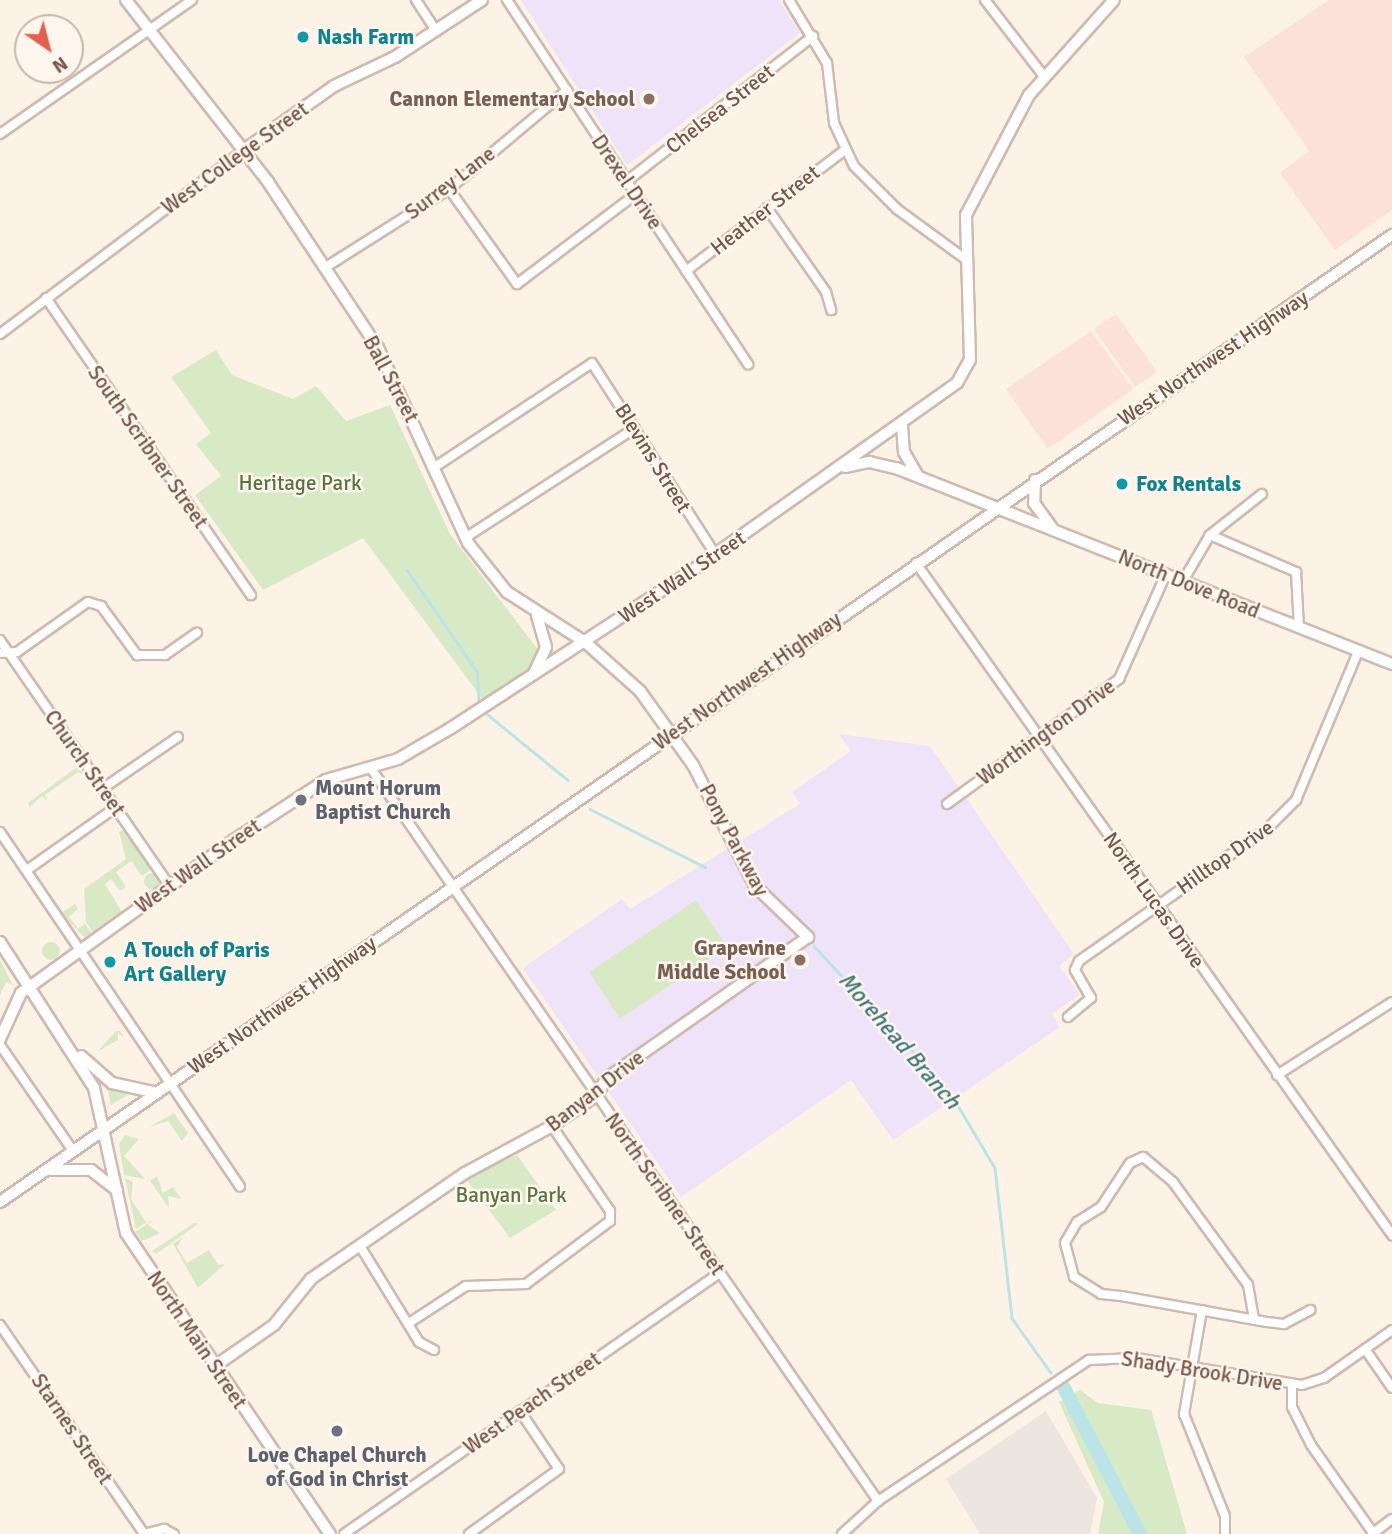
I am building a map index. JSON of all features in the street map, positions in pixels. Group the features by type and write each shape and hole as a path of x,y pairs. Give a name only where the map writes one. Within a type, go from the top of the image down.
{"main road":[{"name":"Ball Street","path":"126,0 149,33 244,150 326,267 396,381 465,538 507,592 537,615 585,642 640,691 672,733"},
{"name":"West College Street","path":"244,150 334,86 436,31 482,0"},
{"name":"West Wall Street","path":"0,1039 21,993 306,791 416,749 585,642 902,425 957,383 971,360 966,215 1043,75 1114,0"},
{"name":"West Northwest Highway","path":"0,1202 916,563 990,507 1035,480 1392,235"},
{"path":"902,425 904,452 920,478"},
{"name":"North Dove Road","path":"836,470 869,463 920,478 1392,664"},
{"path":"1035,480 1034,503 1055,531"},
{"path":"533,675 546,647 537,615"},
{"name":"Pony Parkway","path":"672,733 755,886 808,937"},
{"name":"Banyan Drive","path":"215,1366 274,1325 300,1288 465,1173 552,1126 597,1095 606,1079 808,937"},
{"path":"0,942 76,1052 111,1083 157,1093"},
{"name":"North Main Street","path":"76,1052 94,1088 126,1233 330,1534"},
{"path":"47,1171 91,1170 117,1190"}],"street":[{"path":"0,134 149,33 192,0"},
{"path":"416,0 436,31"},
{"name":"Drexel Drive","path":"507,0 748,364"},
{"path":"789,0 827,63 845,150 897,209 968,261"},
{"path":"985,0 1043,75"},
{"name":"Chelsea Street","path":"626,181 813,36"},
{"name":"Surrey Lane","path":"326,267 449,189 567,90"},
{"name":"West College Street","path":"0,334 244,150"},
{"name":"Heather Street","path":"686,271 845,150"},
{"path":"449,189 517,284 636,194"},
{"path":"767,208 826,292 831,310"},
{"name":"South Scribner Street","path":"46,298 251,595"},
{"name":"Blevins Street","path":"435,467 592,363 715,554"},
{"path":"465,538 635,429"},
{"path":"1184,581 1210,534 1262,494"},
{"path":"1210,534 1296,572 1299,628"},
{"name":"North Lucas Drive","path":"916,563 1392,1236"},
{"name":"Worthington Drive","path":"947,804 1040,740 1119,679 1166,574"},
{"path":"4,653 88,602 101,606 137,655 165,654 197,633"},
{"name":"Church Street","path":"0,640 4,653 170,886"},
{"name":"Hilltop Drive","path":"1068,1017 1091,998 1075,970 1079,961 1268,828 1296,800 1359,652"},
{"path":"102,789 178,737"},
{"path":"370,767 453,885"},
{"path":"27,870 115,808"},
{"path":"0,832 240,1186"},
{"name":"North Scribner Street","path":"453,885 878,1501"},
{"path":"1277,1075 1392,1002"},
{"path":"0,1045 73,1152"},
{"path":"410,1323 466,1286 526,1284 610,1221 610,1211 552,1126"},
{"path":"1254,1319 1253,1297 1233,1265 1173,1182 1138,1156 1111,1196 1070,1234 1065,1253 1074,1277 1101,1294 1254,1319 1294,1323 1310,1310"},
{"path":"359,1246 410,1323 419,1342 434,1350"},
{"name":"West Peach Street","path":"344,1534 720,1273"},
{"path":"1202,1310 1184,1414 1225,1516 1226,1534"},
{"name":"Starnes Street","path":"0,1325 144,1534"},
{"name":"Shady Brook Drive","path":"842,1534 878,1501 1088,1360 1116,1356 1292,1386 1324,1378 1392,1330"},
{"path":"1365,1349 1392,1388"},
{"path":"1292,1386 1292,1408 1311,1446 1373,1533 1392,1520"},
{"path":"469,1534 559,1469 520,1411"},
{"path":"144,1534 157,1530 174,1534"}],"shaded area":[{"name":"Cannon Elementary School","path":"521,0 779,0 800,33 627,165"},
{"path":"1329,0 1392,0 1392,210 1335,250 1280,173 1309,151 1244,57"},
{"path":"1116,314 1157,372 1135,387 1094,329"},
{"path":"1091,331 1133,389 1048,449 1006,389"},
{"name":"Grapevine Middle School","path":"839,734 930,746 1074,954 1059,966 1080,995 1052,1014 1060,1027 893,1140 851,1080 681,1197 523,968 622,899 630,909 800,804 792,792 851,751"},
{"path":"1046,1411 1097,1498 1090,1534 980,1534 946,1479"}],"green space":[{"name":"Heritage Park","path":"216,350 232,375 293,399 316,386 346,421 390,405 450,534 539,651 538,662 484,701 363,538 263,590 195,495 221,476 196,444 211,433 171,377"},
{"path":"77,767 84,775 78,772 45,795 47,801 42,796 30,807 28,803"},
{"path":"124,830 152,869 142,876 131,861 116,872 126,887 120,891 111,879 105,884 123,914 94,934 86,922 84,889 126,859 119,832"},
{"path":"149,873 155,873 160,881 158,887 149,889 144,884 144,878"},
{"path":"696,900 727,947 620,1019 589,972"},
{"path":"75,904 78,909 69,917 78,929 85,924 93,935 86,939 61,913"},
{"path":"51,942 59,947 60,951 55,959 51,960 43,955 42,951 47,943"},
{"path":"0,960 13,985 6,982 0,995"},
{"path":"116,1031 120,1031 124,1037 118,1033 118,1040 98,1051"},
{"path":"106,1083 131,1092 131,1093 111,1105"},
{"path":"174,1113 188,1133 182,1141 168,1121 149,1127"},
{"path":"125,1135 139,1139 124,1156 145,1179 124,1175 119,1144"},
{"name":"Banyan Park","path":"517,1155 556,1210 510,1238 465,1178"},
{"path":"157,1176 163,1193 173,1187 181,1199 168,1196 169,1208 150,1181"},
{"path":"125,1178 133,1182 131,1199 146,1222 152,1219 136,1229"},
{"path":"153,1220 148,1225 160,1233 142,1241 135,1232"},
{"path":"194,1223 198,1224 156,1254 152,1251"},
{"path":"183,1237 177,1247 187,1263 209,1250 218,1265 225,1264 198,1288 173,1244"},
{"path":"1080,1390 1098,1403 1151,1410 1187,1534 1098,1534 1104,1502 1059,1402"}],"waterway":[{"name":"Morehead Branch","path":"407,570 477,671 479,701"},
{"name":"Morehead Branch","path":"487,714 568,780"},
{"name":"Morehead Branch","path":"590,809 705,867"},
{"name":"Morehead Branch","path":"814,946 950,1092 995,1168 1012,1318 1051,1373"},
{"name":"Morehead Branch","path":"1064,1388 1140,1534"}],"place":[{"name":"Nash Farm","path":"303,37"},
{"name":"Cannon Elementary School","path":"649,99"},
{"name":"Fox Rentals","path":"1122,484"},
{"name":"Mount Horum Baptist Church","path":"301,800"},
{"name":"Grapevine Middle School","path":"800,960"},
{"name":"A Touch of Paris Art Gallery","path":"110,962"},
{"name":"Love Chapel Church of God in Christ","path":"337,1431"}]}
